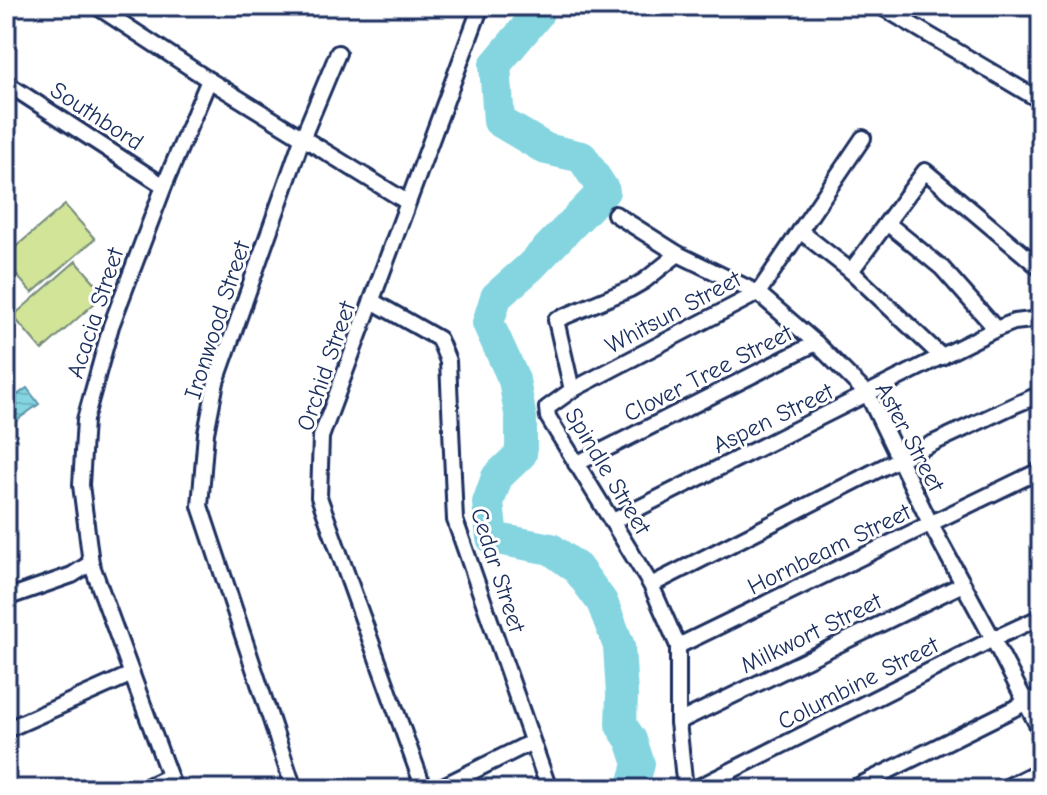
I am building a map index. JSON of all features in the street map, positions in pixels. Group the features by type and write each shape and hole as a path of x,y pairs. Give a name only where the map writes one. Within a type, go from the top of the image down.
{"street":[{"path":"96,6 302,139 407,202"},
{"name":"Orchid Street","path":"424,789 319,497 321,437 481,6"},
{"path":"880,6 1041,101"},
{"name":"Ironwood Street","path":"294,789 200,506 206,433 216,382 302,139 338,53"},
{"name":"Acacia Street","path":"172,783 91,563 81,485 85,420 111,326 164,186 209,80"},
{"name":"Southbord","path":"6,83 164,186"},
{"name":"Whitsun Street","path":"572,390 758,293 863,138"},
{"path":"851,271 925,171 1041,269"},
{"name":"Aster Street","path":"615,214 678,254 758,293 816,343 868,395 931,525 1041,732"},
{"path":"887,223 942,268 996,329"},
{"path":"800,231 851,271 942,357"},
{"name":"Spindle Street","path":"678,254 630,289 556,320 572,390 549,405 546,411 651,585 678,646 678,722 685,789"},
{"name":"Cedar Street","path":"372,301 439,339 448,361 455,520 549,789"},
{"name":"Aspen Street","path":"613,521 996,329 1014,322 1041,319"},
{"name":"Clover Tree Street","path":"576,464 816,343"},
{"path":"651,585 899,459 1017,404 1041,397"},
{"name":"Hornbeam Street","path":"678,646 1041,470"},
{"path":"6,598 72,575 91,563"},
{"name":"Milkwort Street","path":"678,722 963,584"},
{"name":"Columbine Street","path":"695,789 1041,617"},
{"path":"6,730 132,674"},
{"path":"852,789 1041,695"},
{"path":"437,789 532,742"},
{"path":"1003,789 1041,770"},
{"path":"142,789 172,783"}],"green space":[{"path":"65,205 95,239 32,293 6,263 6,255"},
{"path":"76,261 105,294 42,350 13,316"}],"water":[{"path":"27,388 39,404 6,428 6,403"}],"waterway":[{"path":"535,6 537,15 495,65 499,121 546,149 582,157 604,191 530,267 496,297 488,323 514,380 521,419 521,454 497,477 488,503 492,538 551,549 577,568 602,602 619,646 621,725 631,740 639,764 632,789"}]}
